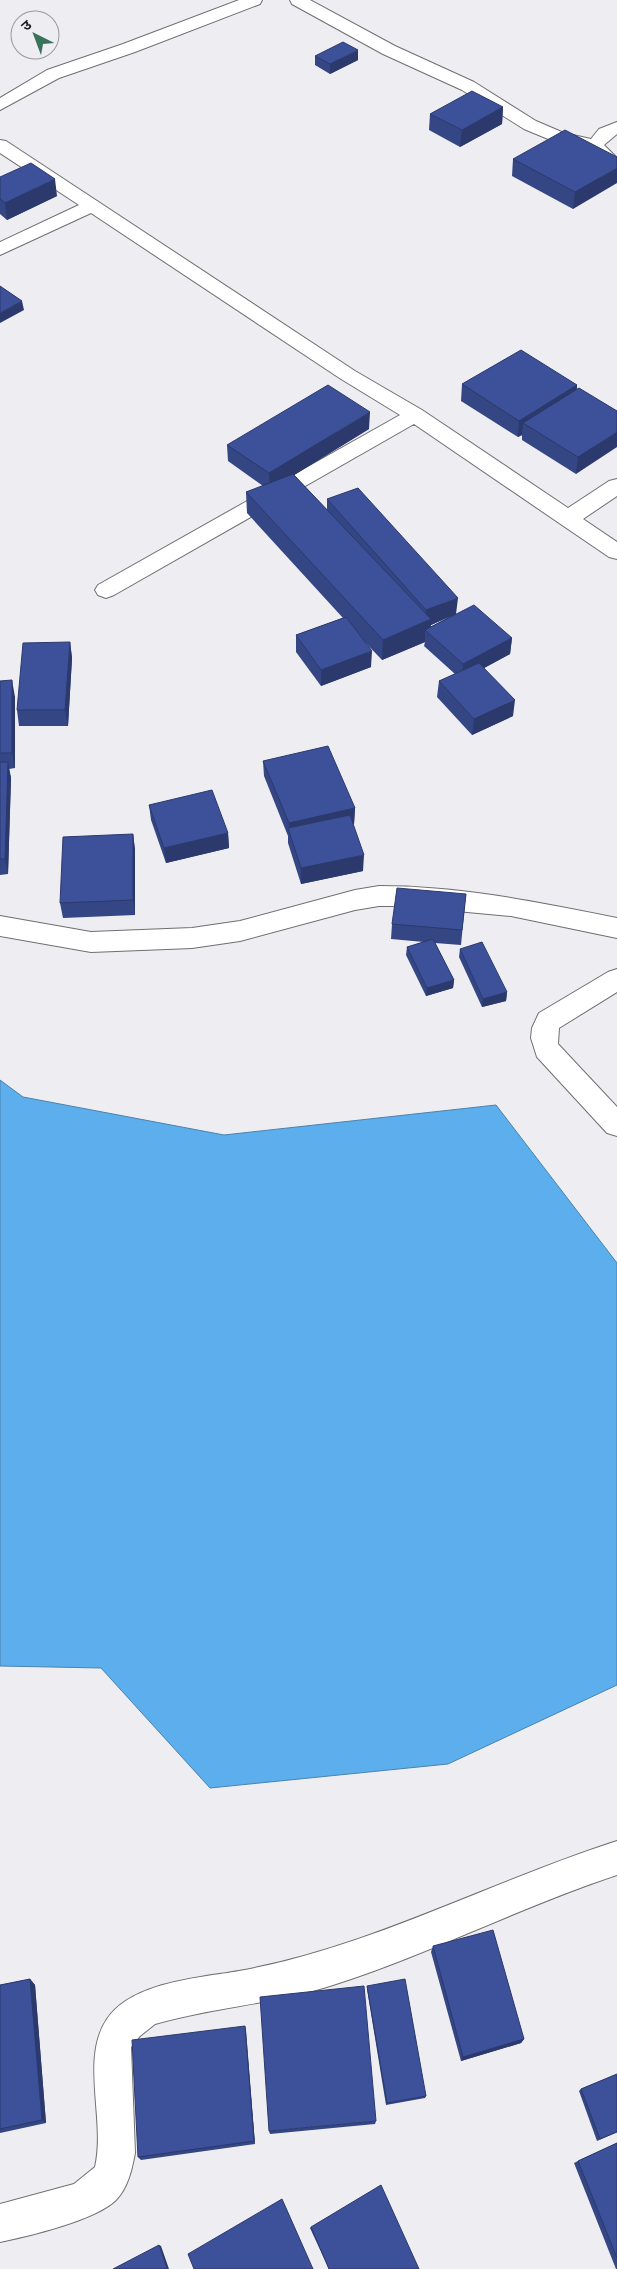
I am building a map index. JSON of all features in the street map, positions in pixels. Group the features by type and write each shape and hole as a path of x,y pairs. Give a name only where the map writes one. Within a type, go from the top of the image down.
{"street":[{"path":"0,105 53,74 130,48 254,0"},
{"path":"298,0 397,53 468,86 530,125 559,137 595,145 604,157 617,167"},
{"path":"595,145 605,133 617,127"},
{"path":"0,145 348,375 416,415 567,520 617,552"},
{"path":"0,250 92,206"},
{"path":"106,590 416,415"},
{"path":"567,520 617,486"},
{"path":"0,926 91,942 192,938 267,924 355,900 379,896 403,896 511,906 617,928"},
{"path":"617,979 548,1021 543,1039 546,1049 617,1125"},
{"path":"0,2223 78,2202 100,2188 108,2180 113,2170 117,2150 113,2045 118,2031 130,2019 148,2008 334,1967 397,1944 578,1870 617,1858"}],"water":[{"path":"0,1080 23,1097 224,1135 496,1105 617,1263 617,1685 448,1764 210,1788 101,1668 0,1666"}],"building":[{"path":"343,42 358,50 330,64 315,56"},
{"path":"472,91 503,107 462,130 430,114"},
{"path":"565,130 617,157 617,168 575,192 513,159"},
{"path":"31,163 55,179 5,203 0,199 0,177"},
{"path":"0,286 22,301 0,313"},
{"path":"521,350 577,385 519,421 462,384"},
{"path":"328,385 370,412 269,473 227,445"},
{"path":"579,388 617,411 617,432 578,457 523,423"},
{"path":"293,474 431,619 383,640 246,492"},
{"path":"358,488 458,598 426,610 327,499"},
{"path":"474,605 512,638 463,664 425,630"},
{"path":"346,617 372,651 321,670 296,635"},
{"path":"70,642 65,710 17,710 23,643"},
{"path":"479,663 515,700 474,719 439,681"},
{"path":"12,680 12,753 0,753 0,681"},
{"path":"328,746 355,808 289,823 263,761"},
{"path":"0,762 8,762 5,859 0,859"},
{"path":"212,790 228,833 164,848 149,805"},
{"path":"350,815 364,855 301,868 288,828"},
{"path":"133,834 133,900 60,903 63,837"},
{"path":"397,888 466,894 462,930 392,924"},
{"path":"433,939 454,980 427,988 407,947"},
{"path":"482,942 507,992 483,999 460,949"},
{"path":"493,1930 524,2039 463,2057 433,1946"},
{"path":"30,1979 42,2120 0,2129 0,1985"},
{"path":"405,1979 426,2096 387,2103 367,1986"},
{"path":"364,1986 376,2121 269,2131 260,1997"},
{"path":"245,2026 254,2141 138,2157 132,2040"},
{"path":"617,2074 617,2132 600,2139 581,2089"},
{"path":"617,2143 617,2258 578,2161"},
{"path":"381,2185 419,2269 329,2269 311,2227"},
{"path":"282,2199 313,2269 194,2269 188,2254"},
{"path":"159,2245 167,2269 113,2269"}]}
